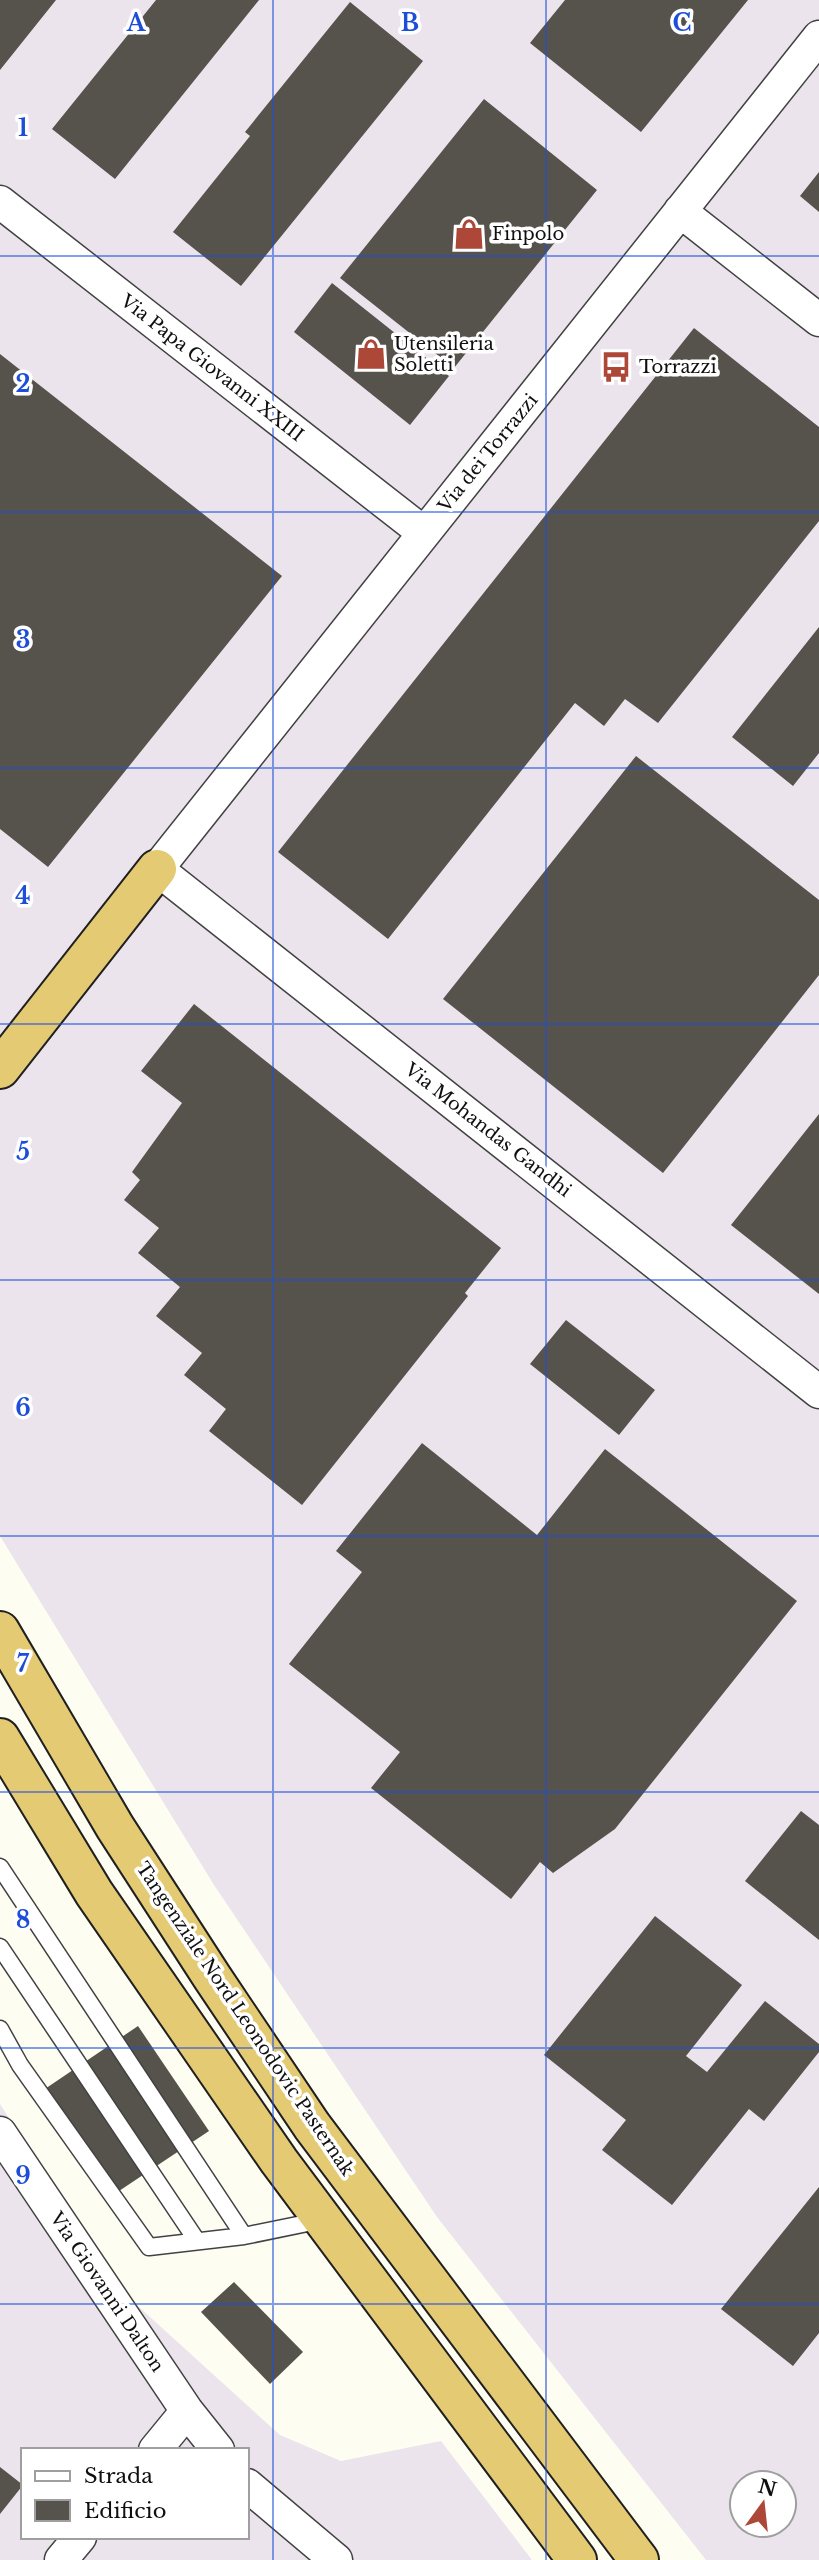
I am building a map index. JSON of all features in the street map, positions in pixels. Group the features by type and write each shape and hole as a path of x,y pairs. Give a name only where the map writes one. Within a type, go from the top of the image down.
{"highway":[{"path":"0,1069 157,869"},
{"name":"Tangenziale Nord Leonodovic Pasternak","path":"0,1631 123,1838 312,2126 639,2560"},
{"path":"0,1738 94,1893 322,2220 577,2560"}],"street":[{"name":"Via dei Torrazzi","path":"157,869 819,37"},
{"name":"Via Papa Giovanni XXIII","path":"0,202 424,534"},
{"path":"680,211 819,320"},
{"name":"Via Mohandas Gandhi","path":"157,869 819,1392"},
{"name":"Via Giovanni Dalton","path":"0,2133 187,2411 216,2448"},
{"path":"157,2448 187,2411"},
{"path":"248,2486 336,2560"},
{"path":"61,2560 78,2539"}],"lane":[{"path":"0,1867 244,2236"},
{"path":"0,1947 197,2241"},
{"path":"0,2029 20,2065 149,2247 244,2236 322,2220"}],"shaded area":[{"path":"0,0 819,0 819,2560 706,2560 437,2217 214,1885 0,1536"},
{"path":"0,2104 117,2287 280,2435 341,2461 441,2441 532,2560 0,2560"}],"building":[{"path":"0,0 56,0 0,70"},
{"path":"156,0 259,0 115,179 52,129"},
{"path":"565,0 748,0 641,132 530,43"},
{"path":"350,2 423,61 241,286 173,232 250,136 245,132"},
{"name":"Finpolo","path":"484,99 597,190 454,368 340,278"},
{"path":"819,172 819,212 800,196"},
{"name":"Utensileria Soletti","path":"332,283 449,376 410,425 294,332"},
{"path":"694,328 819,427 819,521 658,723 625,699 604,726 575,703 388,939 278,852"},
{"path":"0,354 282,576 48,867 0,829"},
{"path":"819,627 819,753 793,786 732,737"},
{"path":"636,756 819,900 819,975 663,1173 443,999"},
{"path":"194,1004 501,1248 465,1293 468,1296 302,1505 209,1431 226,1409 184,1375 202,1353 156,1316 180,1287 138,1253 159,1228 124,1200 140,1180 132,1172 182,1103 141,1071"},
{"path":"819,1114 819,1294 731,1225"},
{"path":"566,1320 655,1390 619,1435 530,1364"},
{"path":"422,1443 537,1535 605,1449 797,1601 615,1829 553,1873 540,1862 511,1899 371,1788 400,1752 289,1664 362,1572 336,1551"},
{"path":"801,1811 819,1825 819,1940 745,1881"},
{"path":"655,1916 742,1985 686,2056 707,2072 765,2001 819,2044 819,2052 764,2121 749,2109 672,2205 602,2150 626,2120 544,2055"},
{"path":"138,2026 209,2131 107,2199 36,2095"},
{"path":"819,2187 819,2333 793,2366 721,2309"},
{"path":"234,2282 303,2352 270,2384 201,2312"},
{"path":"0,2467 21,2483 21,2488 0,2514"}],"place":[{"name":"Finpolo","path":"469,234"},
{"name":"Utensileria Soletti","path":"371,354"},
{"name":"Torrazzi","path":"616,367"}]}
